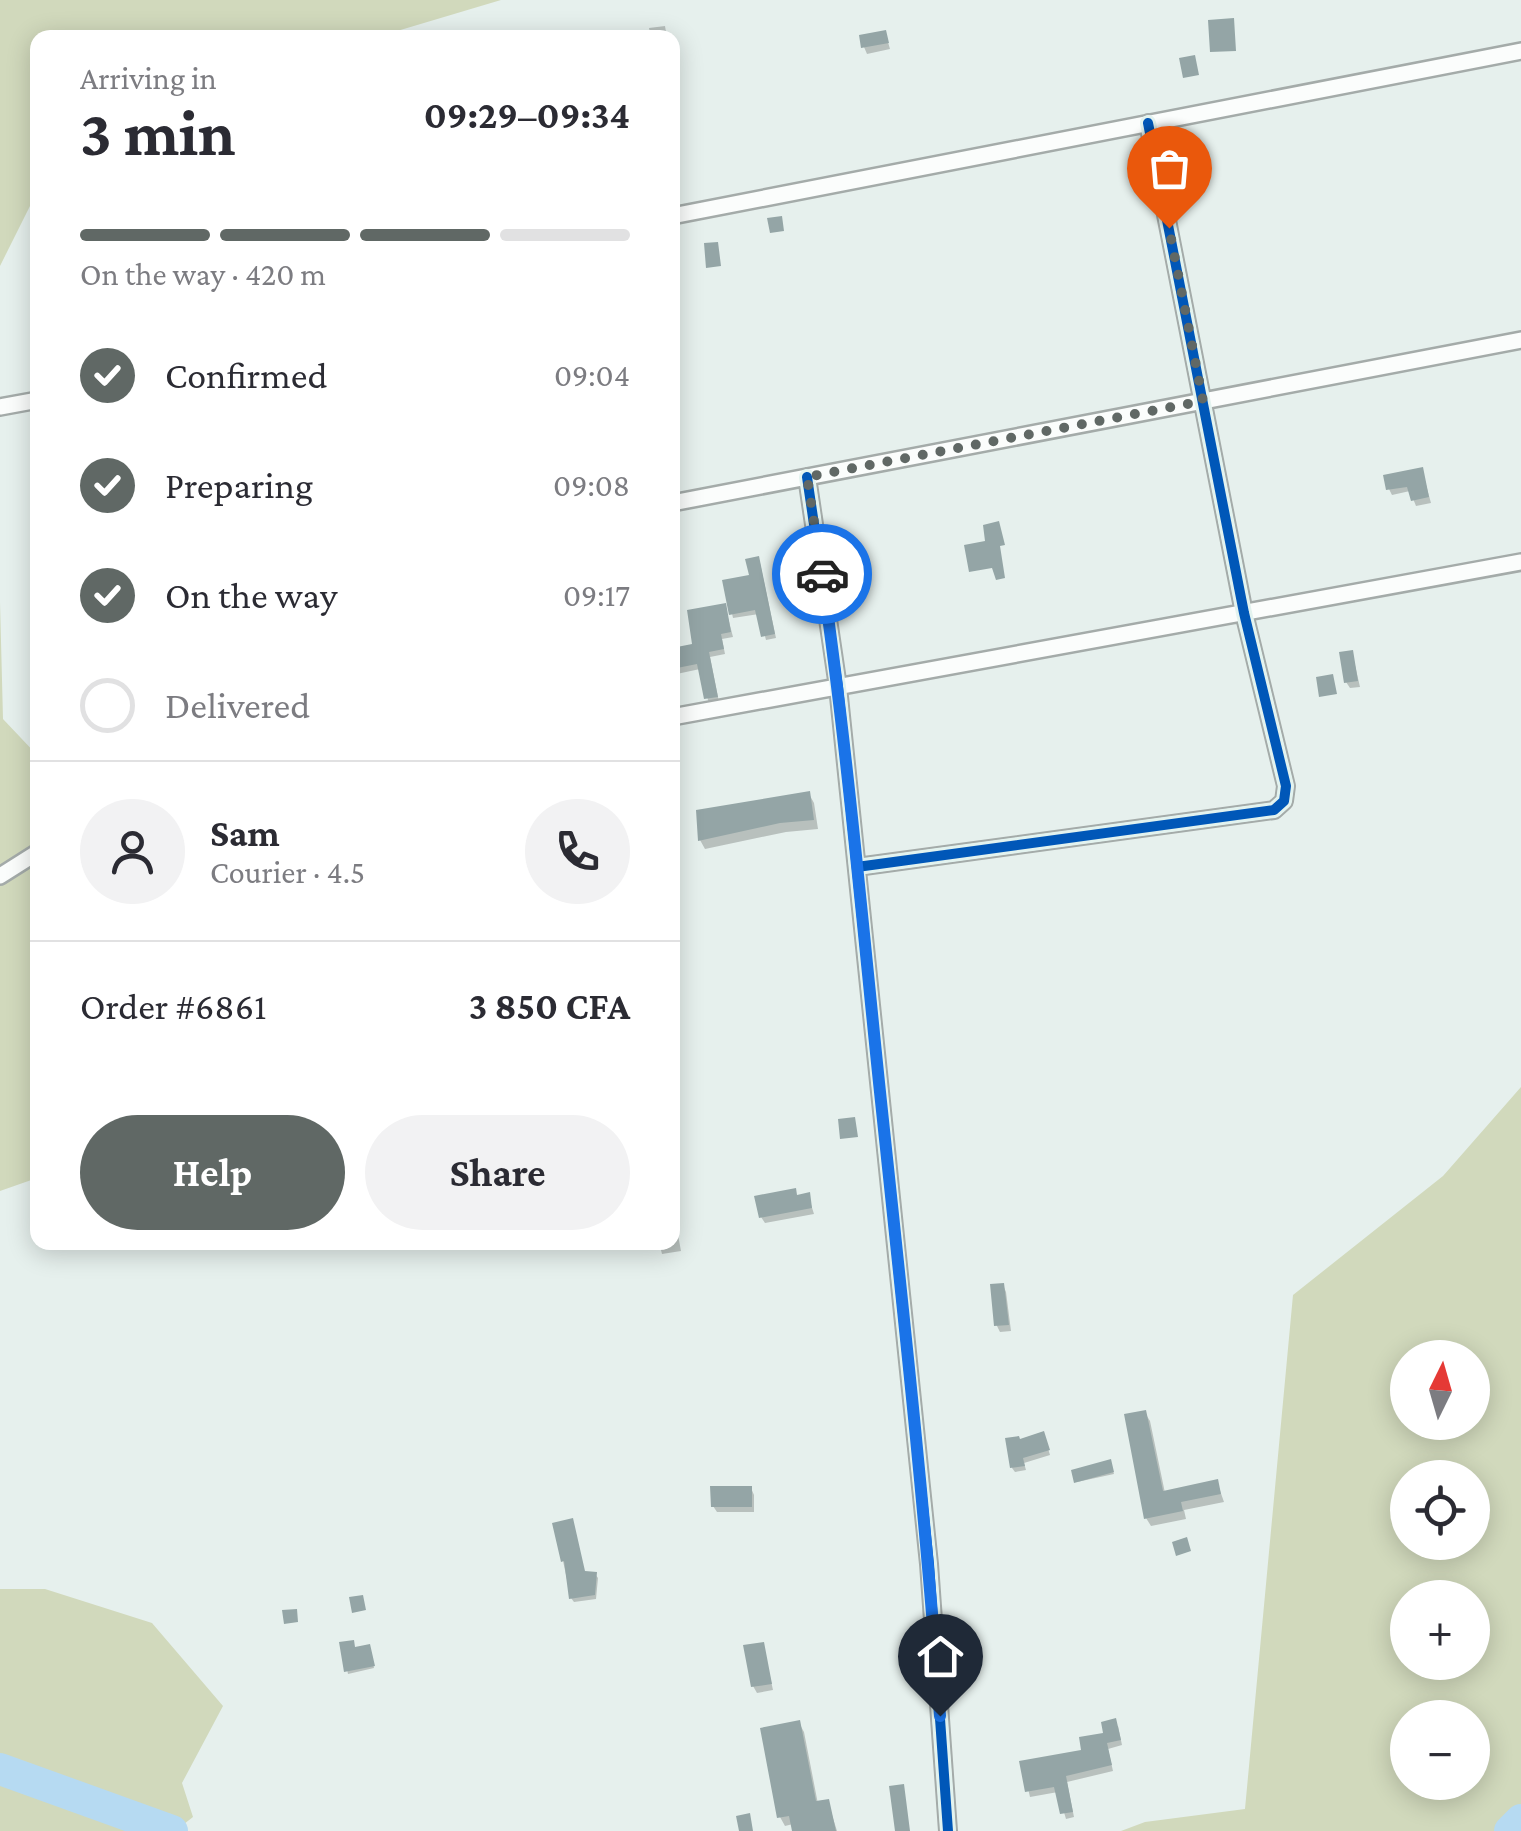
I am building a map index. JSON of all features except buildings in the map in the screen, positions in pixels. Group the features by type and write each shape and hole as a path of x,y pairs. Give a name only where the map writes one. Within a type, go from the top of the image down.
{"street":[{"path":"680,214 1521,51"},
{"path":"857,867 1274,810 1284,801 1286,786 1244,612 1148,124"},
{"path":"680,501 1521,340"},
{"path":"0,407 30,403"},
{"path":"807,477 838,687 857,867 929,1564 948,1831"},
{"path":"680,715 1521,562"},
{"path":"0,876 30,857"}],"green space":[{"path":"0,0 501,0 400,30 30,30 30,206 0,266"},
{"path":"0,602 3,719 30,748 30,1180 0,1191"},
{"path":"1521,1087 1521,1831 1121,1831 1145,1822 1245,1809 1293,1295 1443,1176"},
{"path":"0,1589 45,1589 152,1623 223,1706 182,1783 193,1817 175,1831 0,1831"}],"waterway":[{"path":"0,1769 172,1831"},
{"path":"1510,1831 1521,1820"}],"cycle path":[{"path":"857,867 1274,810 1284,801 1286,786 1244,613 1148,123"},
{"path":"807,477 838,687 929,1564 948,1831"}],"way so far":[{"path":"822,574 807,477 1203,401 1169,228"}],"route":[{"path":"822,574 857,867 929,1564 940,1716"}]}
